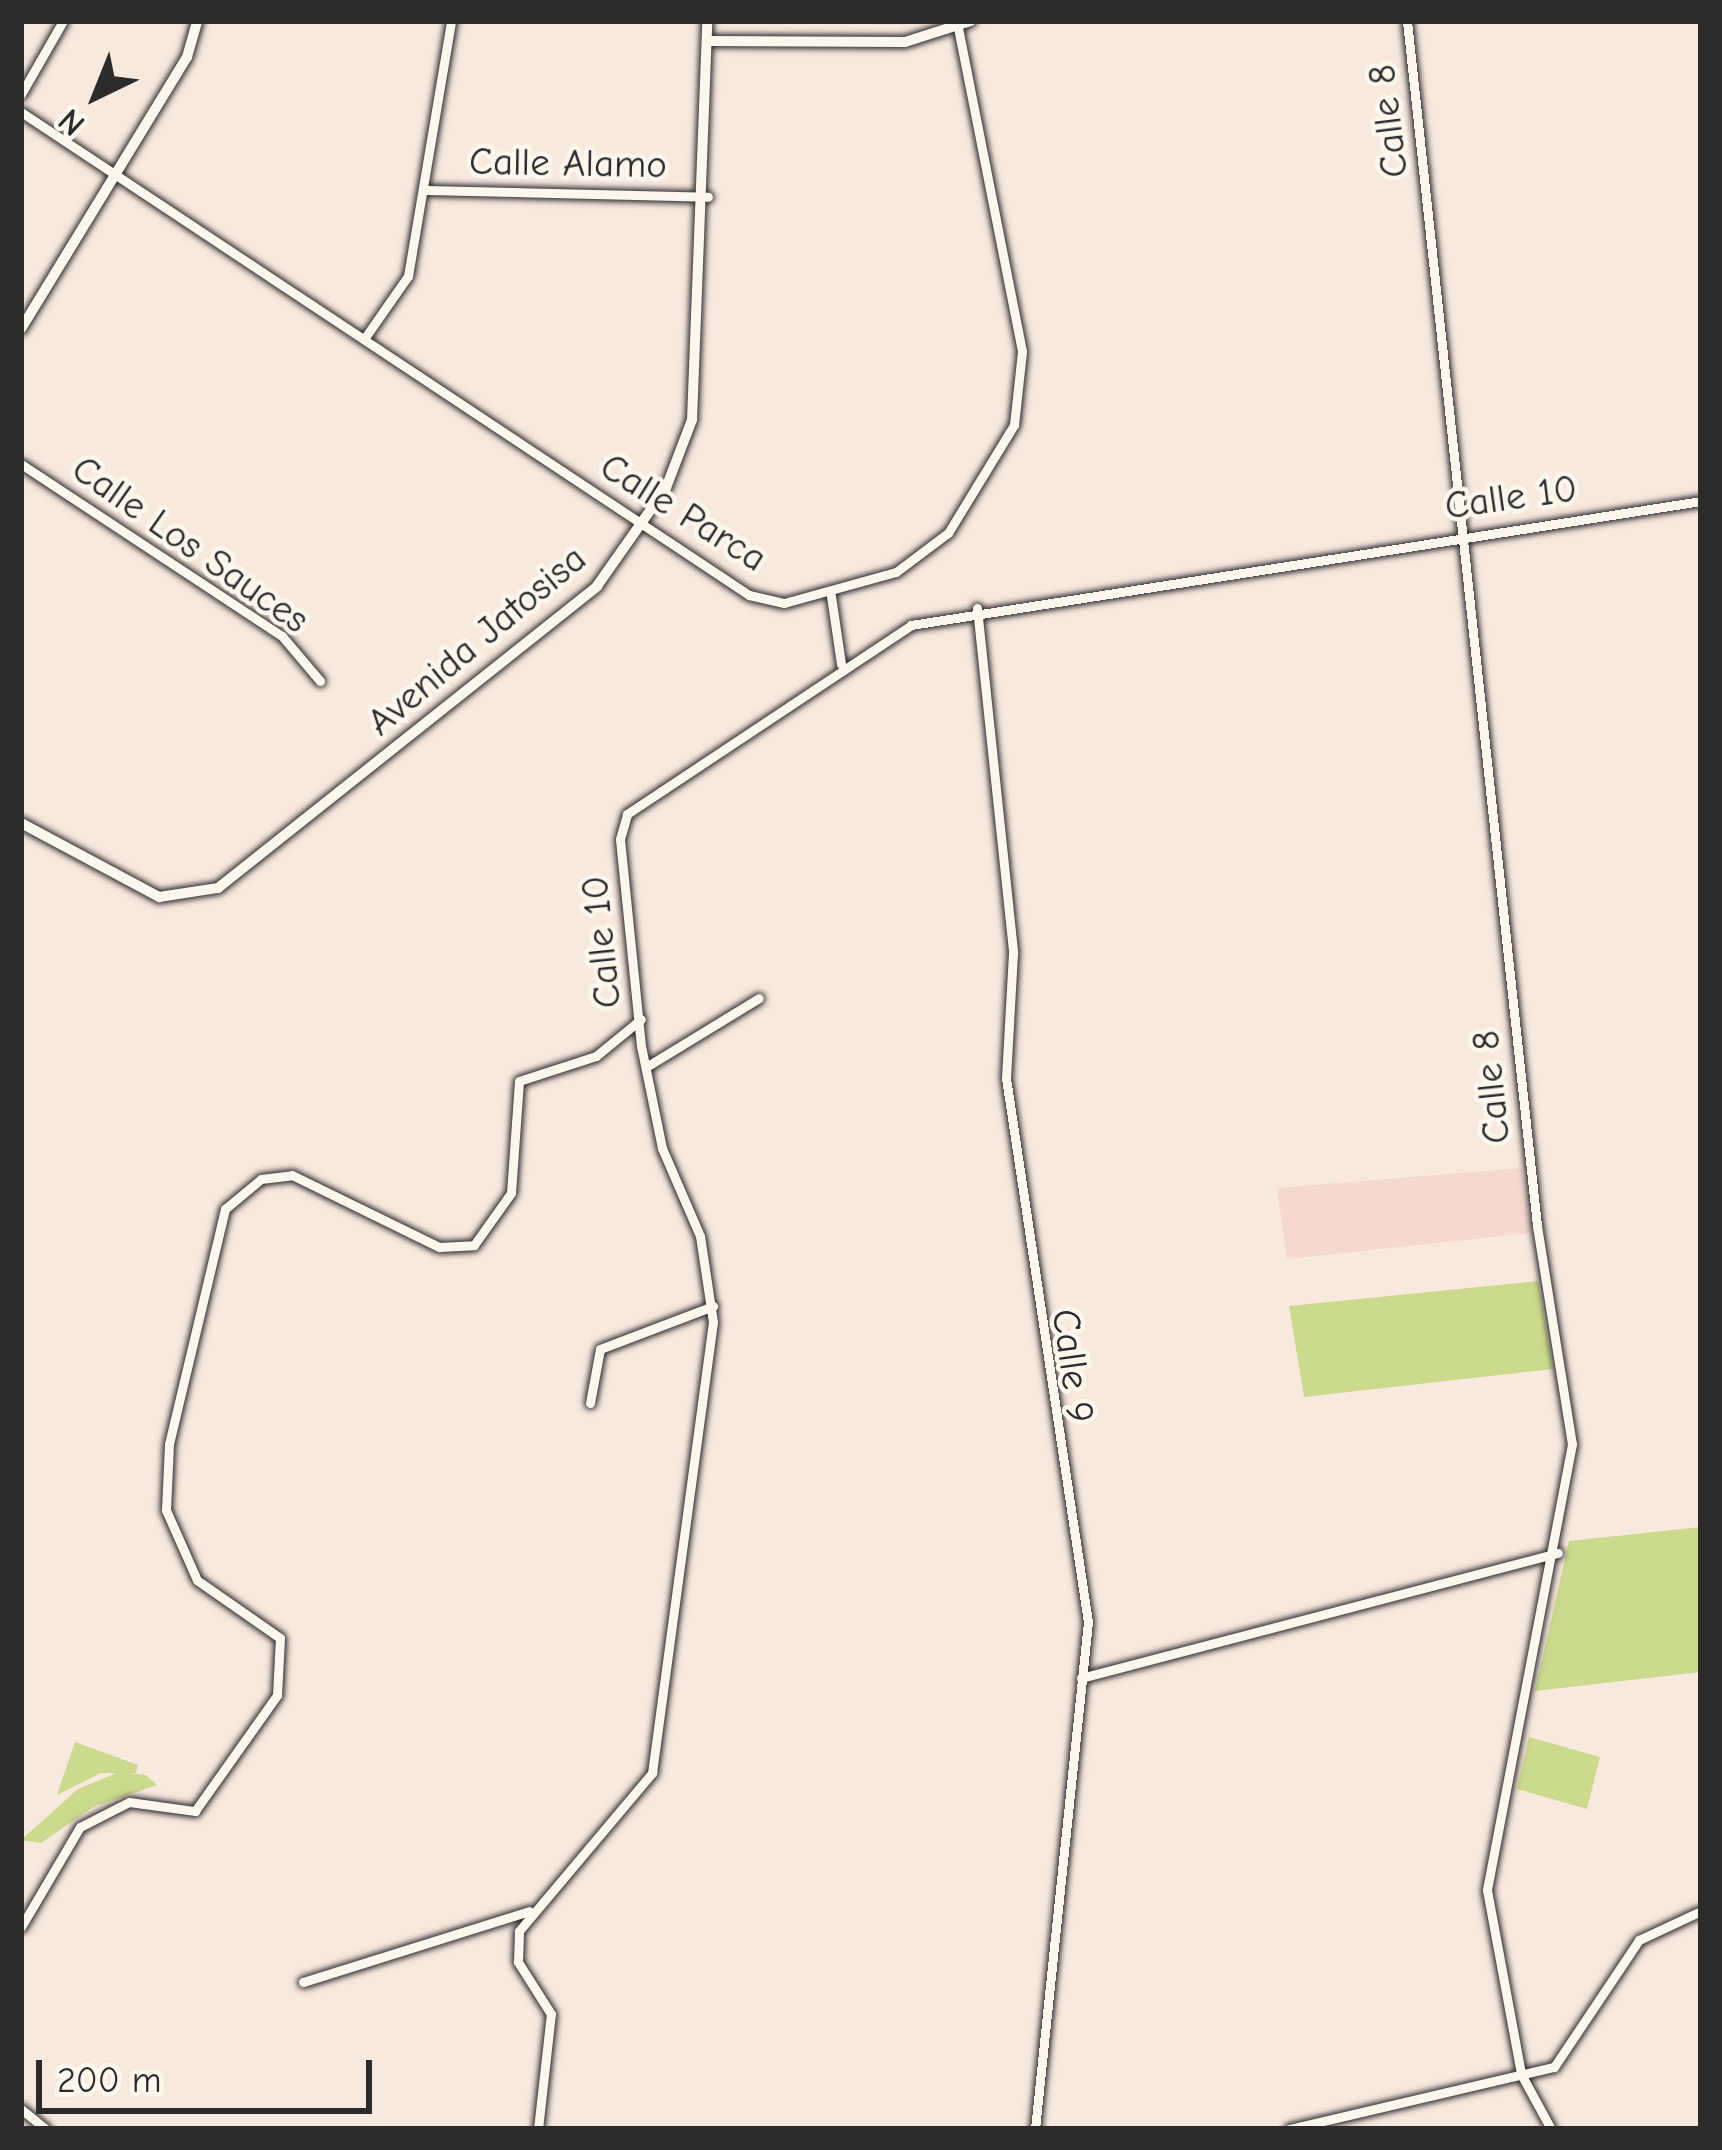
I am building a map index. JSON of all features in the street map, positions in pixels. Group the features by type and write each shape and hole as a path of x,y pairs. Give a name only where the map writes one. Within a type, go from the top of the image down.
{"street":[{"path":"21,94 63,21"},
{"path":"21,329 115,176 197,21"},
{"path":"364,339 408,276 427,190 451,21"},
{"name":"Avenida Jatosisa","path":"21,823 140,890 180,898 218,888 597,586 644,526 692,420 708,197 707,21"},
{"path":"707,40 905,42 958,29 971,21"},
{"name":"Calle 8","path":"1407,21 1537,1226 1573,1444 1558,1553 1487,1890 1521,2074 1552,2129"},
{"name":"Calle Parca","path":"21,112 757,598 831,596 896,572 948,533 1015,425 1022,351 958,29"},
{"path":"21,69 38,71"},
{"name":"Calle Alamo","path":"427,190 708,197"},
{"name":"Calle Los Sauces","path":"21,464 282,636 320,681"},
{"name":"Calle 10","path":"529,1911 589,1859 652,1774 712,1306 646,1067 620,839 627,814 842,664 911,626 977,608 1701,501"},
{"path":"831,596 842,664"},
{"name":"Calle 9","path":"977,608 1013,952 1006,1078 1086,1605 1035,2129"},
{"path":"646,1067 759,998"},
{"path":"21,1927 80,1827 129,1802 195,1811 277,1695 283,1648 274,1628 197,1580 166,1510 169,1444 225,1209 261,1179 292,1175 439,1247 474,1245 511,1193 520,1082 596,1056 640,1019"},
{"path":"590,1403 601,1349 712,1306"},
{"path":"1081,1678 1558,1553"},
{"path":"302,1982 529,1911 518,1962 550,2014 538,2129"},
{"path":"1289,2129 1521,2074 1568,2057 1639,1940 1701,1911"},
{"path":"21,2109 46,2129"}],"shaded area":[{"path":"1522,1168 1531,1233 1287,1259 1277,1188"}],"green space":[{"path":"1538,1281 1553,1369 1304,1397 1289,1306"},
{"path":"1701,1527 1701,1672 1535,1691 1569,1541"},
{"path":"1529,1737 1600,1757 1587,1809 1517,1789"},
{"path":"75,1742 138,1765 136,1773 101,1773 57,1795"},
{"path":"119,1772 146,1775 157,1785 93,1807 41,1843 21,1840 78,1789"}]}
